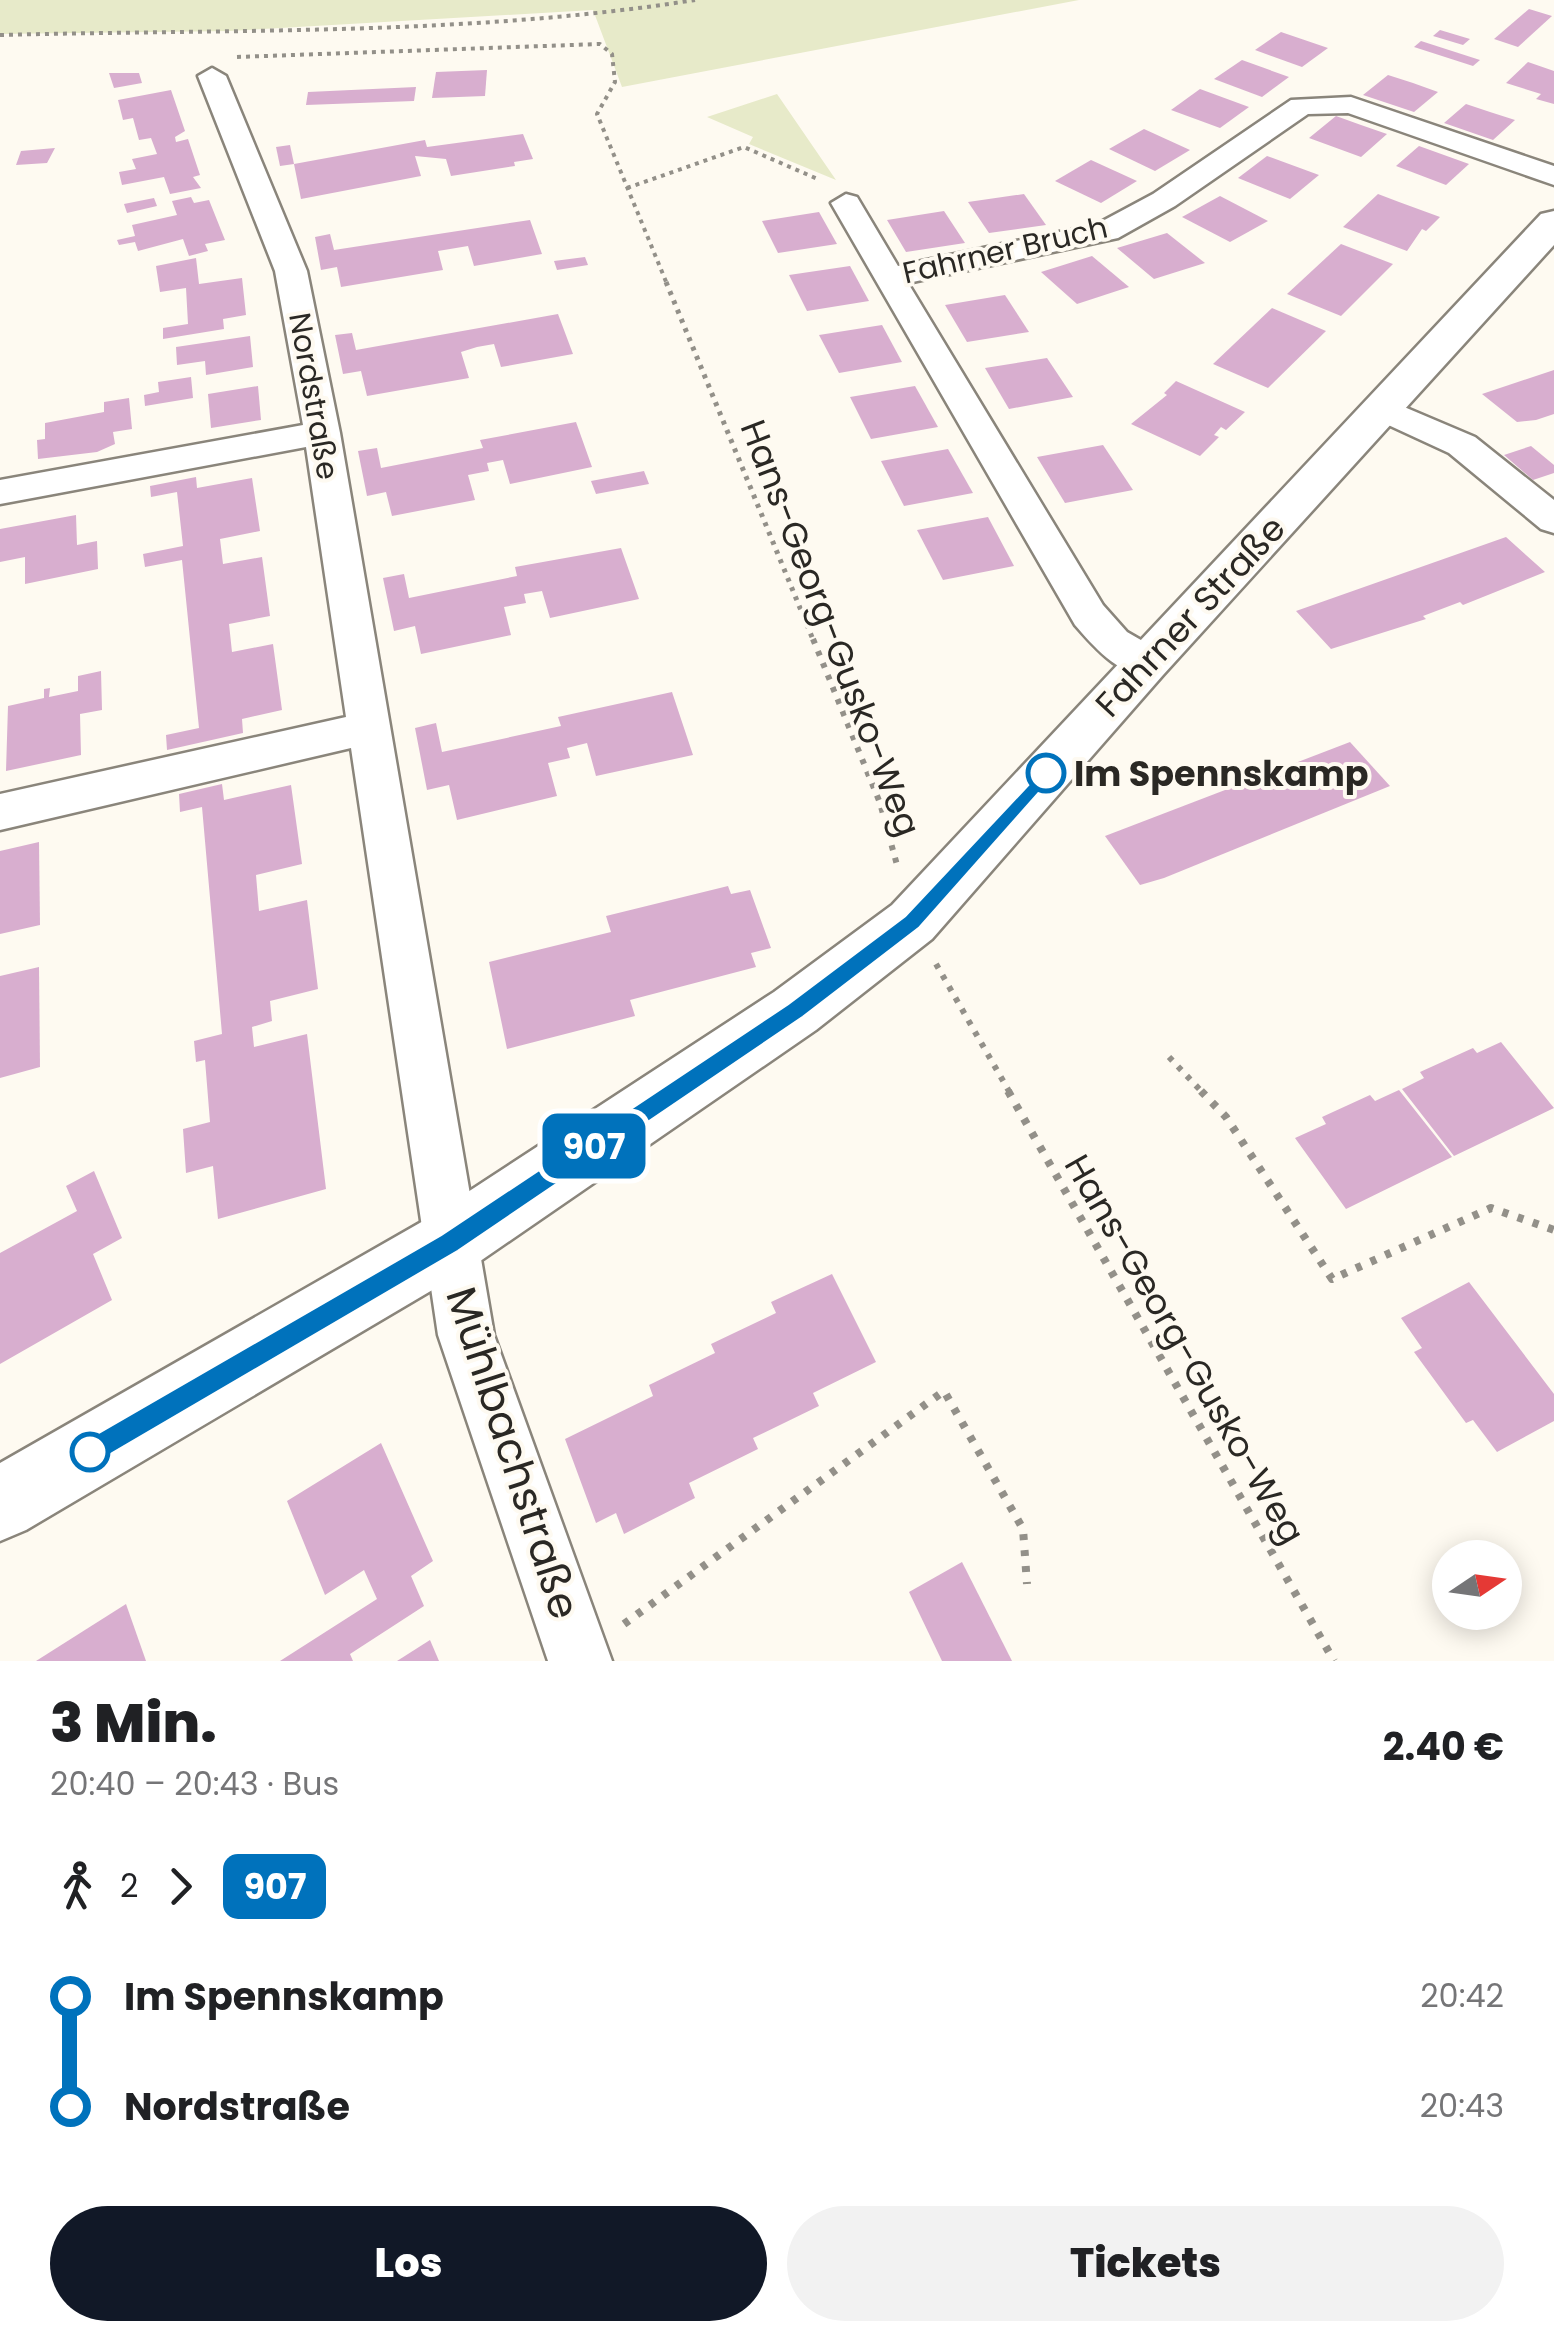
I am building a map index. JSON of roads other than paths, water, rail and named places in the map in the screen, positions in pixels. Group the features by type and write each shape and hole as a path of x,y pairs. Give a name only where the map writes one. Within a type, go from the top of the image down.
{"street":[{"name":"Nordstraße","path":"222,66 291,270 322,433 449,1243"},
{"name":"Fahrner Bruch","path":"888,278 1107,231 1164,200 1301,106 1315,103 1351,104 1554,176"},
{"name":"Fahrner Bruch","path":"846,203 1089,615 1113,642 1145,662"},
{"name":"Fahrner Straße","path":"0,1504 449,1243 795,1011 912,922 1145,662 1554,222"},
{"path":"1383,409 1462,445 1554,520"},
{"path":"0,492 322,433"},
{"path":"0,812 368,728"},
{"name":"Mühlbachstraße","path":"449,1243 466,1335 579,1659"}],"place":[{"name":"Im Spennskamp","path":"1046,773"}]}
